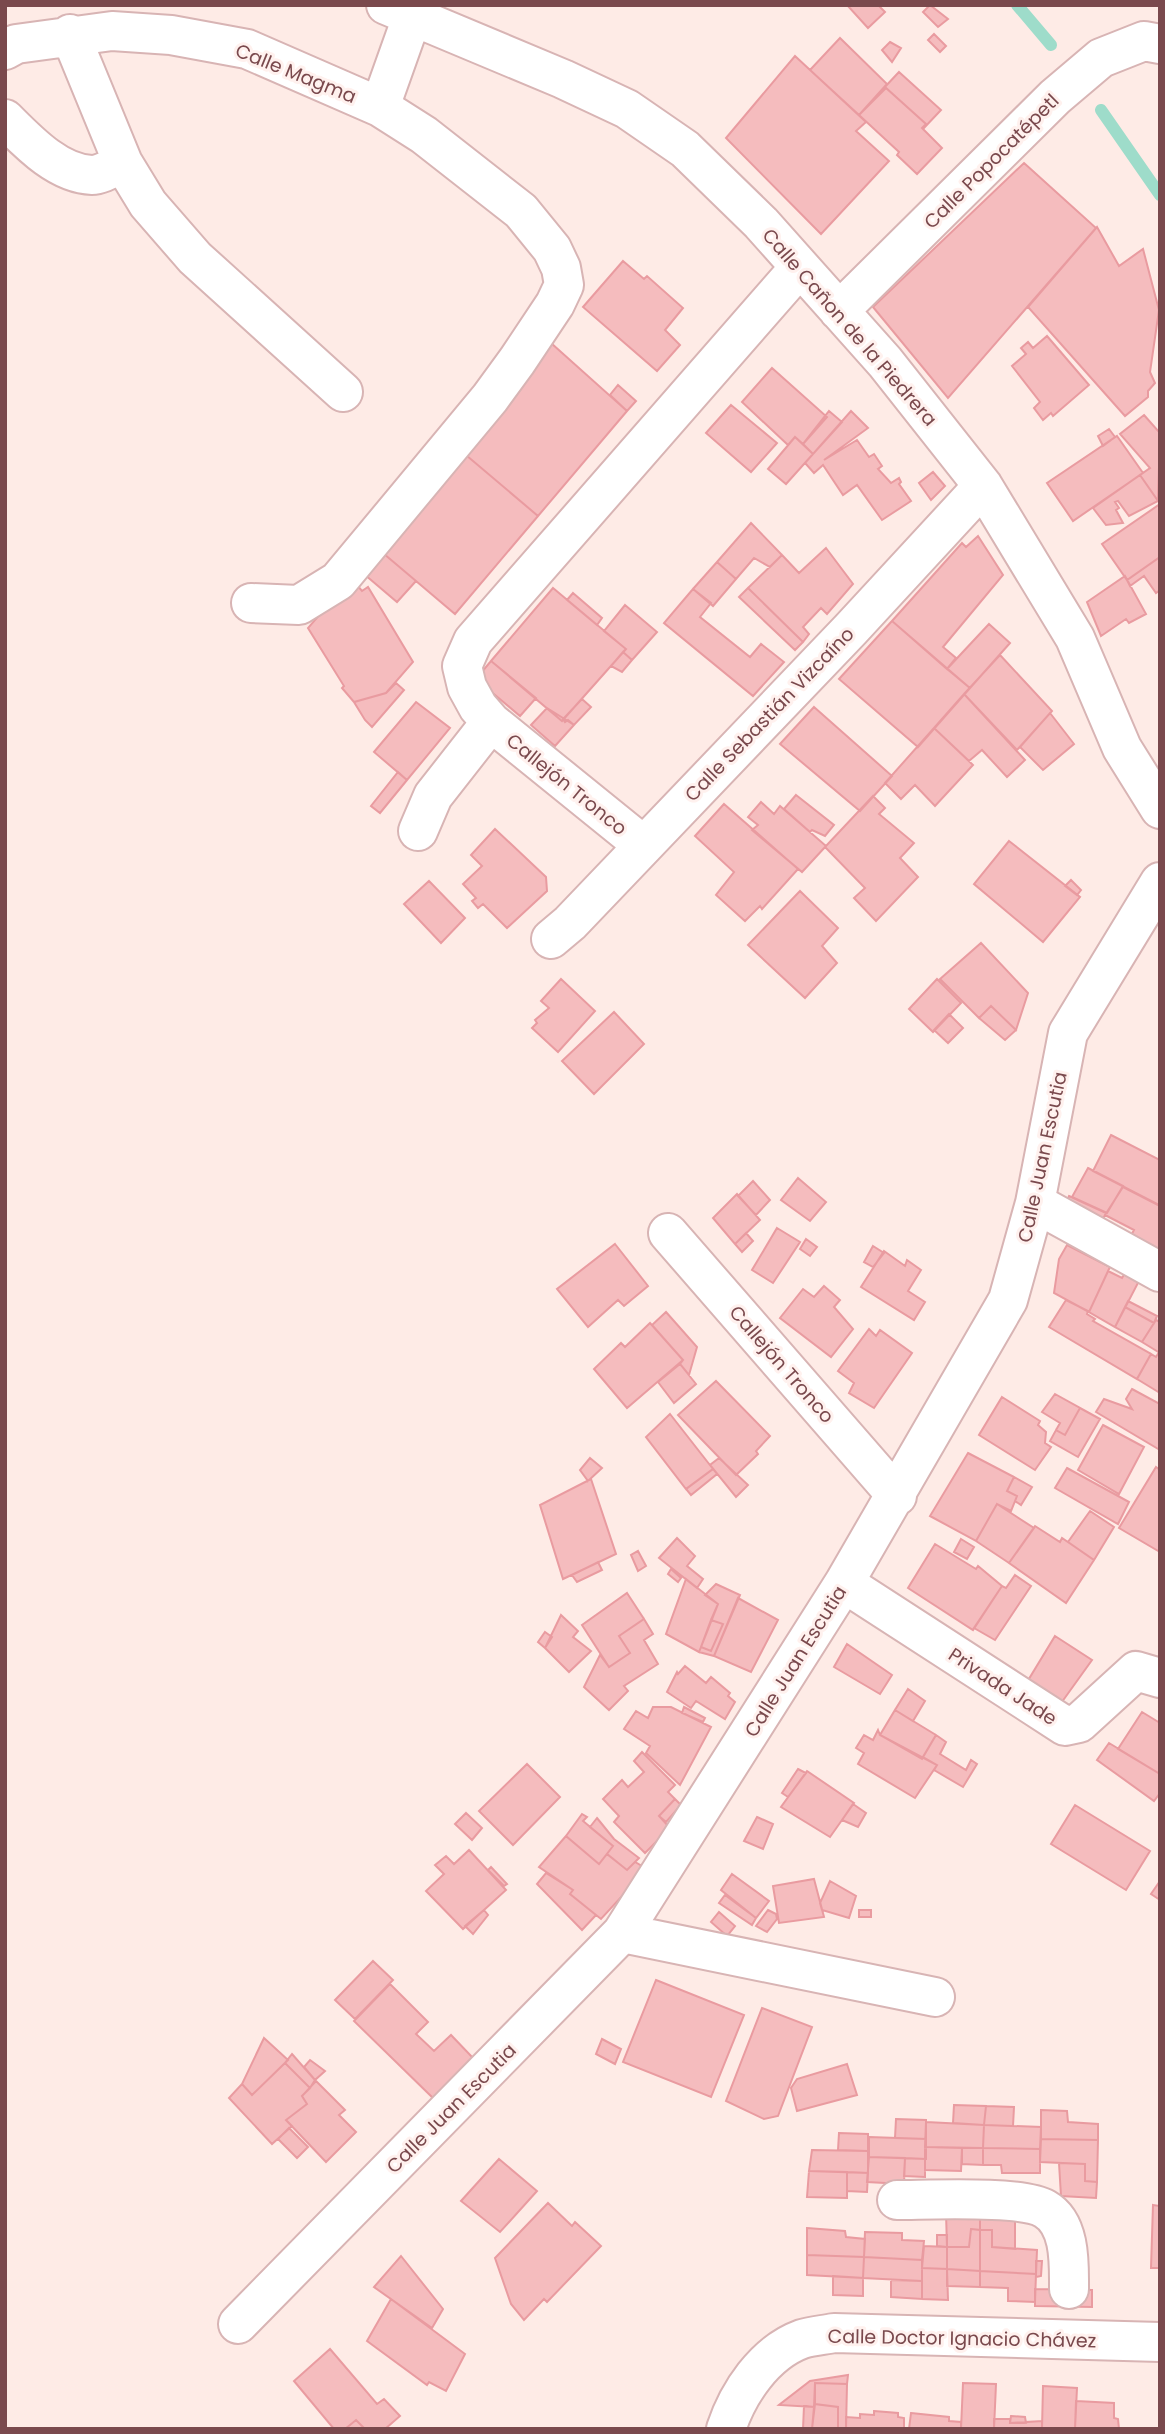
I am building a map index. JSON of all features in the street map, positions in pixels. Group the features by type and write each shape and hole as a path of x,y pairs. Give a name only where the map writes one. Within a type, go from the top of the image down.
{"street":[{"name":"Calle Magma","path":"380,107 399,11"},
{"name":"Calle Cañon de la Piedrera","path":"399,11 563,79 627,109 685,149 761,223 885,362 983,485 1075,638 1122,748 1160,809"},
{"name":"Calle Magma","path":"5,50 16,44 70,34 112,31 171,35 247,49 380,107 424,135 520,211 552,249 561,268 564,285 555,304 517,361 490,398 338,581 299,605 251,603"},
{"path":"70,34 123,163 148,204 195,258 343,392"},
{"name":"Calle Popocatépetl","path":"839,311 1055,97 1101,58 1144,41 1160,44"},
{"path":"5,119 29,143 67,169 94,175 123,163"},
{"name":"Callejón Tronco","path":"643,845 491,722 467,687 462,666 473,642 800,267"},
{"name":"Calle Sebastián Vizcaíno","path":"551,939 570,923 851,629 983,485"},
{"path":"418,831 433,796 491,722"},
{"name":"Calle Juan Escutia","path":"238,2324 622,1933 844,1583 897,1496 1008,1300 1035,1203 1068,1033 1160,882"},
{"path":"1035,1203 1160,1272"},
{"name":"Callejón Tronco","path":"668,1233 897,1496"},
{"name":"Privada Jade","path":"844,1583 1065,1726 1079,1723 1136,1671 1160,1678"},
{"path":"622,1933 935,1997"},
{"path":"897,2200 1009,2202 1044,2209 1058,2224 1069,2249 1069,2312"},
{"name":"Calle Doctor Ignacio Chávez","path":"726,2429 736,2401 766,2362 801,2339 834,2333 1069,2312 1160,2342"}],"building":[{"path":"847,5 878,5 885,12 868,28"},
{"path":"930,5 948,19 938,27 923,12"},
{"path":"934,34 946,46 940,52 928,40"},
{"path":"840,38 887,84 859,115 810,70"},
{"path":"890,42 901,48 892,62 882,50"},
{"path":"795,56 866,122 856,131 889,161 821,234 726,138"},
{"path":"899,72 941,110 923,129 926,124 886,88 883,89"},
{"path":"886,88 926,124 922,128 942,148 917,174 897,155 899,152 859,115"},
{"path":"1024,163 1096,228 948,398 873,307"},
{"path":"1097,227 1119,266 1143,249 1159,310 1150,372 1155,383 1148,391 1148,397 1125,416 1028,307"},
{"path":"623,261 644,279 647,276 683,308 665,330 680,345 657,371 583,307"},
{"path":"1047,336 1089,385 1053,416 1051,413 1043,420 1034,408 1040,402 1012,366 1026,354 1021,348 1028,342 1033,348"},
{"path":"551,343 627,411 538,516 460,450"},
{"path":"772,368 827,417 803,444 795,437 788,445 742,402"},
{"path":"618,385 636,401 627,411 610,395"},
{"path":"731,405 777,443 751,472 706,433"},
{"path":"829,411 842,422 813,454 803,444"},
{"path":"851,411 868,428 824,460 857,440 869,457 874,454 882,466 878,469 891,483 899,478 899,484 911,501 882,520 857,485 843,495 823,465 814,473 805,463"},
{"path":"1144,415 1160,433 1158,501 1140,475 1150,468 1120,434"},
{"path":"1109,429 1115,437 1103,446 1098,436"},
{"path":"1117,436 1143,473 1073,521 1047,483"},
{"path":"795,437 813,454 786,484 768,469"},
{"path":"460,450 538,516 455,614 377,548"},
{"path":"933,472 945,486 931,500 919,483"},
{"path":"1140,475 1158,501 1129,516 1118,501 1115,502 1123,523 1106,525 1093,508"},
{"path":"1160,504 1160,557 1127,580 1102,544"},
{"path":"751,523 782,555 770,567 754,558 736,579 717,562"},
{"path":"978,536 1003,575 943,647 956,658 947,669 892,621 962,543 966,547"},
{"path":"377,548 416,581 397,602 358,569"},
{"path":"826,548 853,584 827,614 821,608 803,627 809,634 803,642 748,588 782,555 799,573"},
{"path":"1160,557 1160,590 1156,593 1144,576 1130,586 1127,580"},
{"path":"717,562 736,579 713,606 693,589"},
{"path":"1125,576 1146,614 1129,623 1126,619 1101,636 1087,602"},
{"path":"351,578 362,591 368,587 413,662 386,693 354,702 342,688 344,686 308,628"},
{"path":"553,588 626,649 562,721 491,661"},
{"path":"748,588 803,642 795,650 739,597"},
{"path":"693,589 711,603 700,617 750,657 761,644 784,662 753,696 664,623"},
{"path":"573,593 602,618 597,625 567,600"},
{"path":"625,605 657,632 632,660 623,652 626,649 604,631"},
{"path":"892,621 970,688 918,747 839,679"},
{"path":"989,624 1010,643 970,688 947,669"},
{"path":"623,652 632,660 622,672 611,666"},
{"path":"1000,655 1052,711 1017,750 964,694"},
{"path":"491,661 536,698 520,716 476,679"},
{"path":"396,683 404,690 372,727 354,702 386,693"},
{"path":"964,694 1025,760 1007,777 982,750 969,761 934,728"},
{"path":"582,699 591,707 574,725 568,720 565,722 563,719"},
{"path":"416,702 450,728 407,780 374,752"},
{"path":"814,707 892,776 860,811 780,744"},
{"path":"547,708 574,725 555,746 531,725"},
{"path":"1050,713 1074,744 1043,770 1020,747"},
{"path":"934,728 973,765 935,806 915,785 901,799 885,783"},
{"path":"398,772 407,780 380,813 371,806"},
{"path":"796,795 834,825 825,836 812,830 810,832 784,809"},
{"path":"873,796 885,808 879,814 914,843 900,858 918,877 876,921 854,898 865,888 825,847"},
{"path":"761,802 774,814 780,806 826,846 802,872 752,830 758,825 748,817"},
{"path":"724,804 798,869 762,909 760,906 745,921 716,895 734,872 695,836"},
{"path":"495,829 546,877 547,891 507,928 483,904 478,908 472,901 476,898 463,884 482,866 471,855"},
{"path":"1009,841 1080,897 1043,942 974,884"},
{"path":"1071,880 1081,890 1077,895 1065,886"},
{"path":"429,881 465,918 441,943 404,904"},
{"path":"800,891 838,928 822,946 837,963 805,998 748,945"},
{"path":"981,943 1028,993 1016,1030 991,1006 979,1018 940,979"},
{"path":"561,979 595,1011 558,1052 532,1028 537,1023 535,1020 549,1008 541,1001"},
{"path":"937,979 961,1003 933,1032 909,1009"},
{"path":"991,1006 1016,1030 1005,1040 979,1018"},
{"path":"614,1012 644,1044 594,1094 562,1061"},
{"path":"949,1014 963,1028 948,1043 934,1030"},
{"path":"1111,1135 1160,1160 1159,1205 1093,1171"},
{"path":"1088,1168 1123,1186 1107,1213 1072,1197"},
{"path":"798,1178 826,1202 810,1221 781,1200"},
{"path":"753,1181 770,1200 756,1215 738,1196"},
{"path":"1123,1187 1160,1206 1160,1259 1128,1241 1134,1230 1105,1215"},
{"path":"737,1194 760,1220 735,1244 713,1218"},
{"path":"1069,1196 1106,1213 1098,1229 1063,1211"},
{"path":"777,1228 800,1242 773,1283 752,1270"},
{"path":"746,1233 753,1241 742,1252 735,1244"},
{"path":"806,1239 817,1247 810,1256 800,1249"},
{"path":"615,1244 648,1286 624,1306 618,1300 588,1327 557,1289"},
{"path":"1067,1245 1110,1267 1089,1312 1054,1293 1059,1259"},
{"path":"873,1246 884,1253 873,1267 864,1262"},
{"path":"884,1251 905,1266 907,1260 921,1270 908,1291 925,1302 914,1320 861,1287"},
{"path":"1108,1271 1122,1278 1125,1273 1139,1281 1115,1327 1089,1312"},
{"path":"824,1286 840,1300 834,1307 853,1329 831,1357 780,1318 803,1289 814,1297"},
{"path":"1066,1300 1088,1311 1087,1314 1095,1319 1093,1321 1151,1354 1137,1379 1049,1327"},
{"path":"1128,1301 1157,1316 1154,1323 1125,1307"},
{"path":"1125,1307 1154,1323 1142,1342 1115,1327"},
{"path":"666,1312 697,1347 689,1375 680,1364 683,1360 652,1325"},
{"path":"1156,1320 1160,1322 1160,1353 1142,1342"},
{"path":"650,1323 683,1360 627,1408 594,1369 621,1343 625,1347"},
{"path":"869,1329 876,1336 880,1330 912,1353 874,1408 849,1393 854,1383 838,1371"},
{"path":"1159,1352 1160,1393 1137,1379 1151,1354 1156,1357"},
{"path":"680,1364 696,1384 674,1403 658,1382"},
{"path":"716,1381 770,1436 756,1451 758,1454 736,1475 678,1415"},
{"path":"1132,1389 1160,1404 1160,1450 1096,1412 1104,1399 1132,1409 1126,1399"},
{"path":"1055,1394 1080,1408 1065,1435 1056,1430 1060,1423 1042,1412"},
{"path":"1002,1397 1040,1421 1038,1425 1046,1432 1045,1443 1051,1447 1035,1470 979,1435"},
{"path":"1080,1408 1100,1419 1078,1457 1050,1441 1056,1430 1065,1435"},
{"path":"670,1414 713,1469 686,1489 646,1437"},
{"path":"1103,1425 1144,1447 1119,1494 1078,1470"},
{"path":"968,1453 1014,1477 1007,1491 1017,1496 1011,1511 997,1504 976,1541 930,1516"},
{"path":"590,1458 602,1468 588,1481 580,1470"},
{"path":"719,1458 748,1485 736,1497 710,1465"},
{"path":"1156,1467 1160,1470 1160,1552 1119,1528"},
{"path":"1067,1468 1129,1502 1118,1524 1055,1488"},
{"path":"713,1469 717,1474 691,1495 686,1489"},
{"path":"1014,1477 1032,1487 1021,1505 1015,1501 1017,1496 1007,1491"},
{"path":"591,1479 616,1554 563,1579 540,1505"},
{"path":"997,1504 1034,1528 1009,1563 976,1541"},
{"path":"1090,1511 1114,1527 1094,1560 1068,1542"},
{"path":"1035,1526 1060,1542 1062,1538 1094,1560 1066,1603 1009,1563"},
{"path":"677,1538 695,1556 687,1566 703,1579 697,1588 659,1558"},
{"path":"961,1539 974,1547 967,1559 954,1552"},
{"path":"935,1544 976,1569 978,1566 1002,1586 973,1630 908,1588"},
{"path":"638,1551 646,1566 638,1571 631,1555"},
{"path":"598,1562 602,1570 577,1582 572,1575"},
{"path":"671,1569 681,1578 678,1582 668,1574"},
{"path":"1015,1575 1031,1586 995,1640 974,1628 1002,1586 1006,1588"},
{"path":"686,1579 718,1604 699,1652 666,1634"},
{"path":"716,1584 740,1595 714,1656 699,1652 701,1647 711,1651 723,1624 711,1620 718,1604 705,1595"},
{"path":"627,1593 644,1619 619,1636 630,1653 609,1667 582,1625"},
{"path":"738,1598 778,1620 751,1672 714,1656"},
{"path":"561,1615 578,1631 573,1637 591,1651 569,1672 545,1648"},
{"path":"644,1619 653,1634 644,1640 658,1664 624,1686 628,1691 609,1710 584,1687 600,1655 609,1667 630,1653 619,1636"},
{"path":"711,1620 723,1624 711,1651 701,1647"},
{"path":"545,1632 552,1637 545,1648 538,1642"},
{"path":"1055,1636 1092,1660 1054,1713 1021,1692"},
{"path":"847,1644 892,1675 880,1694 834,1667"},
{"path":"685,1666 706,1683 711,1677 730,1693 728,1696 735,1702 725,1719 696,1701 691,1708 667,1692 677,1672 678,1674"},
{"path":"908,1689 925,1701 913,1721 895,1710"},
{"path":"653,1707 671,1707 711,1727 680,1785 646,1753 650,1746 624,1729 636,1711 648,1718"},
{"path":"684,1707 705,1718 703,1722 682,1713"},
{"path":"895,1710 936,1735 922,1759 880,1735"},
{"path":"1142,1712 1160,1723 1160,1774 1118,1749"},
{"path":"878,1730 880,1735 937,1765 915,1798 858,1764 864,1753 856,1748 864,1735 873,1740"},
{"path":"936,1735 946,1742 940,1754 966,1770 971,1760 977,1764 963,1787 934,1770 937,1765 923,1757"},
{"path":"1109,1743 1160,1774 1160,1793 1154,1801 1097,1760"},
{"path":"642,1752 675,1785 668,1792 675,1799 659,1816 670,1828 645,1853 614,1822 619,1816 603,1799 622,1780 628,1787 644,1772 634,1761"},
{"path":"527,1764 560,1797 513,1845 479,1811"},
{"path":"798,1769 806,1773 788,1797 782,1793"},
{"path":"807,1771 854,1803 830,1837 781,1807"},
{"path":"675,1799 681,1805 666,1822 659,1816"},
{"path":"853,1804 866,1813 858,1827 842,1820"},
{"path":"1075,1805 1150,1851 1126,1890 1051,1844"},
{"path":"466,1813 482,1828 472,1840 455,1824"},
{"path":"582,1814 587,1817 583,1821 613,1846 599,1864 566,1836"},
{"path":"757,1817 773,1824 763,1849 744,1841"},
{"path":"597,1818 614,1839 639,1858 627,1870 607,1854 613,1846 590,1827"},
{"path":"566,1836 599,1864 607,1854 627,1870 635,1862 647,1869 601,1919 570,1894 573,1890 539,1867"},
{"path":"469,1850 506,1890 463,1929 426,1891 444,1874 435,1865 446,1856 454,1864"},
{"path":"491,1867 507,1884 504,1886 488,1870"},
{"path":"546,1873 573,1890 570,1894 596,1915 582,1930 537,1884"},
{"path":"732,1874 769,1901 756,1918 721,1890"},
{"path":"814,1879 824,1917 779,1923 773,1886"},
{"path":"830,1881 856,1896 849,1918 822,1910 820,1903"},
{"path":"1160,1881 1160,1900 1151,1894"},
{"path":"725,1895 756,1918 752,1925 719,1903"},
{"path":"484,1910 488,1915 473,1934 465,1926"},
{"path":"768,1910 776,1914 777,1919 767,1932 756,1926"},
{"path":"859,1910 871,1910 871,1917 859,1917"},
{"path":"719,1912 735,1926 727,1936 711,1922"},
{"path":"373,1961 393,1980 355,2019 335,2000"},
{"path":"656,1980 744,2015 711,2097 623,2062"},
{"path":"390,1984 428,2022 416,2034 434,2051 451,2035 473,2058 434,2099 354,2021"},
{"path":"762,2008 812,2027 778,2116 764,2119 726,2101"},
{"path":"264,2038 288,2060 252,2095 242,2084"},
{"path":"602,2039 621,2049 615,2064 596,2054"},
{"path":"292,2054 315,2080 310,2088 285,2063"},
{"path":"310,2060 325,2071 315,2080 304,2067"},
{"path":"285,2063 310,2088 302,2096 307,2104 286,2120 292,2126 272,2144 229,2098 242,2084 252,2095"},
{"path":"847,2064 857,2095 797,2111 791,2088 797,2079"},
{"path":"316,2081 345,2110 339,2115 356,2132 326,2162 286,2120 307,2104 302,2096"},
{"path":"954,2105 986,2106 984,2125 953,2123"},
{"path":"986,2106 1014,2107 1013,2126 984,2125"},
{"path":"1041,2110 1067,2111 1068,2122 1098,2124 1098,2140 1041,2139"},
{"path":"896,2119 926,2120 926,2139 895,2138"},
{"path":"926,2122 984,2125 983,2148 925,2147"},
{"path":"984,2125 1041,2127 1040,2149 983,2148"},
{"path":"289,2128 308,2147 297,2158 278,2139"},
{"path":"839,2133 868,2134 868,2151 838,2150"},
{"path":"869,2137 926,2139 926,2159 869,2157"},
{"path":"1041,2139 1098,2140 1097,2182 1085,2181 1085,2164 1040,2162"},
{"path":"925,2147 962,2148 961,2171 925,2170"},
{"path":"962,2148 983,2148 983,2165 962,2164"},
{"path":"983,2148 1040,2149 1040,2173 1002,2173 1001,2165 983,2165"},
{"path":"812,2150 868,2151 868,2173 809,2171"},
{"path":"869,2157 905,2158 904,2184 867,2182"},
{"path":"905,2158 925,2159 925,2177 904,2176"},
{"path":"499,2159 537,2191 500,2232 461,2201"},
{"path":"1059,2163 1085,2164 1085,2181 1097,2182 1096,2198 1061,2196"},
{"path":"809,2171 847,2172 847,2198 807,2197"},
{"path":"847,2172 868,2173 867,2192 847,2191"},
{"path":"548,2203 572,2226 575,2222 601,2246 547,2302 544,2299 524,2320 511,2304 495,2258"},
{"path":"1153,2205 1160,2206 1160,2268 1151,2268"},
{"path":"946,2213 980,2214 980,2230 971,2229 969,2247 947,2247"},
{"path":"980,2214 1015,2215 1015,2249 992,2247 992,2230 980,2230"},
{"path":"807,2228 845,2231 846,2237 865,2239 864,2257 807,2255"},
{"path":"971,2229 980,2230 980,2271 947,2269 947,2247 969,2247"},
{"path":"980,2230 992,2230 992,2247 1037,2250 1036,2274 980,2271"},
{"path":"865,2232 902,2233 902,2240 924,2241 922,2260 864,2257"},
{"path":"937,2235 947,2235 947,2247 937,2246"},
{"path":"924,2246 947,2247 947,2269 922,2268"},
{"path":"807,2255 864,2257 863,2278 807,2275"},
{"path":"401,2256 443,2309 432,2328 374,2287"},
{"path":"864,2257 922,2260 922,2281 863,2278"},
{"path":"1036,2261 1042,2261 1041,2276 1036,2277"},
{"path":"922,2268 947,2269 948,2300 922,2299"},
{"path":"947,2269 980,2271 980,2287 947,2286"},
{"path":"980,2271 1036,2274 1035,2302 1008,2301 1008,2288 980,2287"},
{"path":"833,2276 863,2278 863,2296 833,2295"},
{"path":"891,2280 922,2281 922,2299 891,2297"},
{"path":"1035,2289 1092,2290 1092,2307 1035,2306"},
{"path":"391,2299 465,2354 446,2391 429,2382 427,2385 367,2341"},
{"path":"330,2349 377,2404 384,2399 400,2416 385,2429 365,2429 356,2420 345,2429 334,2429 294,2381"},
{"path":"848,2375 847,2384 815,2383 814,2407 779,2405 810,2381"},
{"path":"815,2383 847,2384 846,2429 838,2429 838,2407 815,2404"},
{"path":"963,2383 996,2384 994,2429 961,2429"},
{"path":"1043,2386 1077,2388 1075,2429 1042,2429"},
{"path":"1076,2401 1114,2403 1114,2418 1118,2419 1119,2429 1075,2429"},
{"path":"815,2404 838,2407 838,2429 812,2429"},
{"path":"804,2406 814,2407 812,2429 803,2429"},
{"path":"874,2411 898,2413 898,2417 904,2418 904,2428 908,2429 846,2429 846,2417 874,2415"},
{"path":"911,2413 949,2417 949,2421 961,2422 961,2429 909,2429"},
{"path":"1011,2416 1025,2417 1026,2423 1010,2423"},
{"path":"994,2419 1010,2419 1010,2423 1042,2421 1042,2429 994,2429"},
{"path":"356,2420 365,2429 345,2429"}],"waterway":[{"path":"1017,5 1051,45"},
{"path":"1101,110 1160,195"}]}
